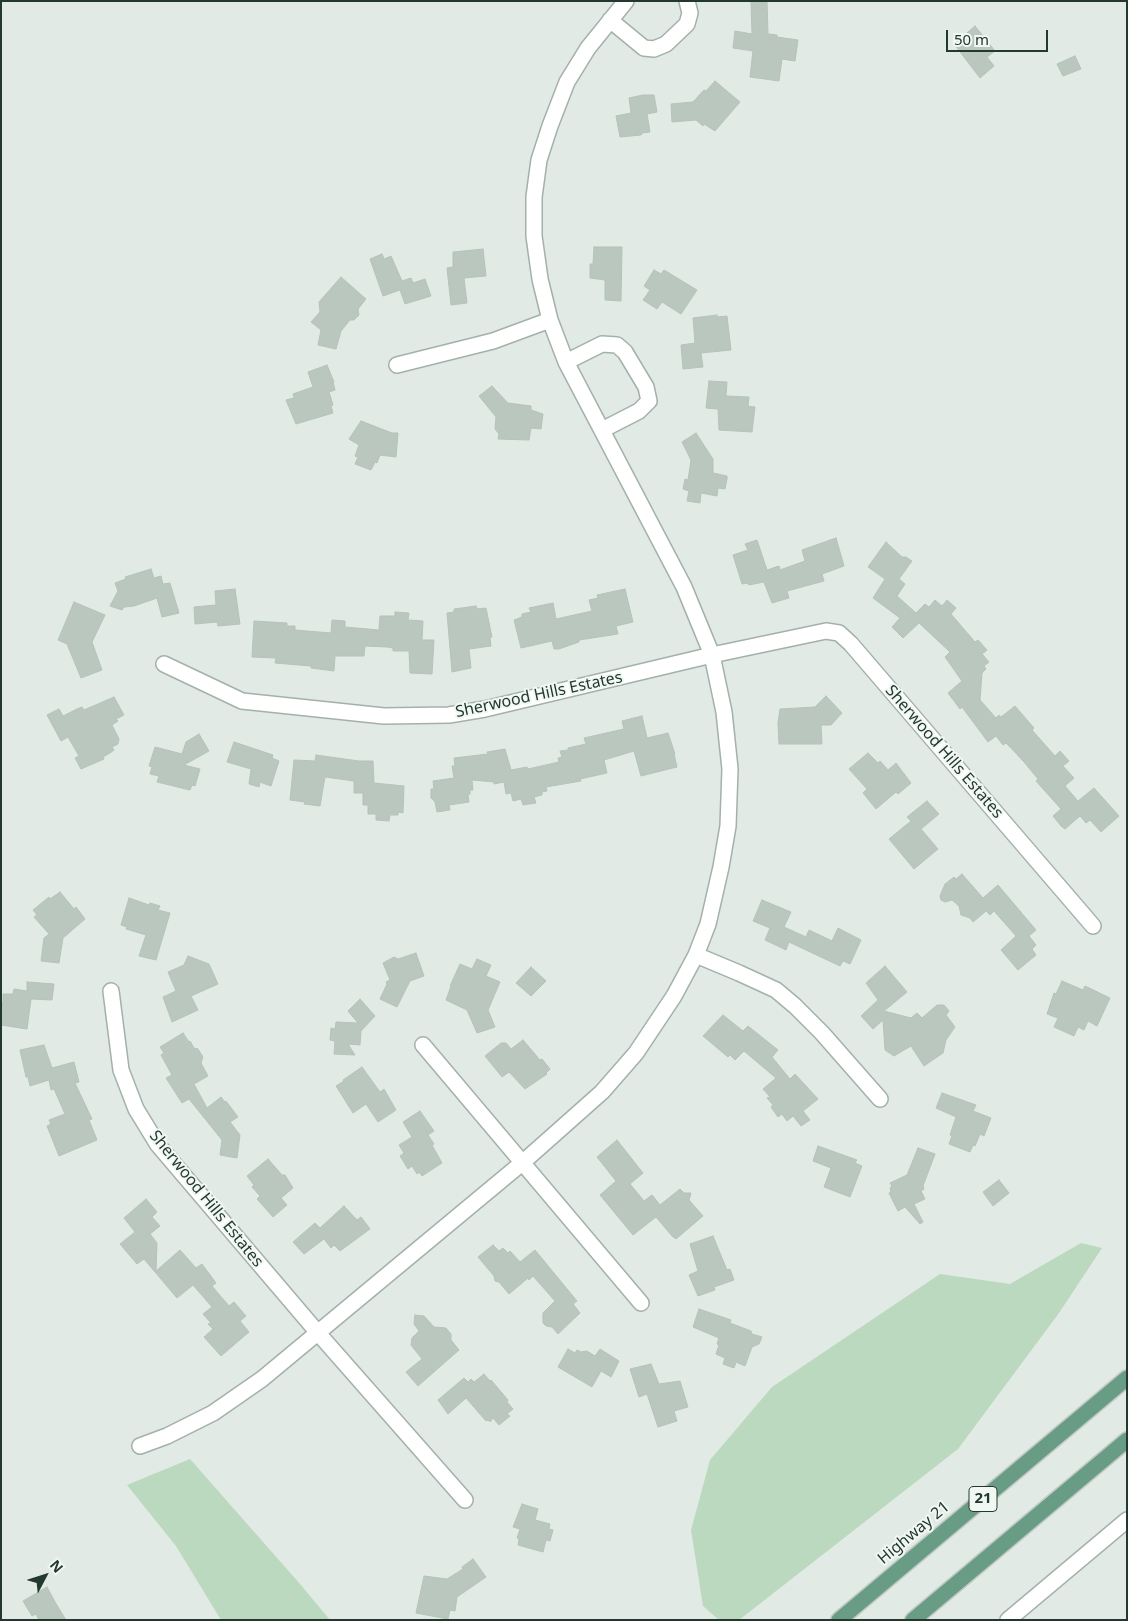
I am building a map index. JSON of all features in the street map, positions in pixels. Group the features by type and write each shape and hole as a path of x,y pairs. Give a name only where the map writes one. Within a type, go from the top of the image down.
{"main road":[{"name":"Highway 21","path":"839,1620 1127,1378"},
{"path":"913,1620 1127,1440"}],"street":[{"path":"140,1446 167,1436 213,1413 262,1379 522,1163 602,1092 636,1053 674,996 696,955 708,924 728,826 730,769 724,712 712,655 684,587 566,362 550,320 540,279 534,236 534,197 539,160 567,82 588,48 626,1"},
{"path":"610,20 644,48 654,49 666,44 687,24 690,13 687,1"},
{"path":"398,365 493,341 550,320"},
{"path":"566,362 602,344 617,344 626,352 646,387 649,401 639,411 602,430"},
{"name":"Sherwood Hills Estates","path":"164,664 242,701 384,716 449,714 485,709 712,655 826,631 840,632 1093,926"},
{"path":"696,955 739,972 776,990 796,1006 822,1033 880,1099"},
{"name":"Sherwood Hills Estates","path":"111,991 121,1070 136,1109 158,1145 318,1333 464,1500"},
{"path":"423,1045 641,1303"},
{"path":"1008,1620 1127,1520"}],"green space":[{"path":"1081,1243 1102,1248 1059,1313 958,1449 739,1620 719,1620 703,1606 691,1530 710,1460 772,1387 940,1274 1010,1284"},
{"path":"190,1459 330,1620 221,1620 176,1546 127,1485"}],"building":[{"path":"751,1 767,1 768,34 798,40 795,61 782,59 779,81 750,77 753,51 733,48 735,31 752,34"},
{"path":"975,26 995,51 987,57 994,66 980,78 954,44"},
{"path":"1075,56 1081,69 1063,76 1057,64"},
{"path":"715,81 740,102 715,131 704,124 703,126 696,120 672,122 671,104 693,102"},
{"path":"654,95 657,112 647,114 650,132 620,137 616,116 631,113 629,98"},
{"path":"594,247 622,247 621,301 605,300 605,280 590,278 590,264 593,264"},
{"path":"483,249 486,276 464,278 467,303 451,305 447,268 453,267 453,252"},
{"path":"382,254 384,259 391,256 402,281 411,278 413,283 425,279 431,296 405,304 400,290 383,296 370,259"},
{"path":"654,270 661,274 664,270 697,290 681,314 662,302 657,309 643,300 650,290 644,286"},
{"path":"341,277 366,299 358,309 359,315 354,320 350,320 341,331 336,349 318,345 321,330 311,322 320,312 319,302"},
{"path":"717,315 717,317 727,316 731,350 701,353 703,367 683,369 681,345 695,343 693,318"},
{"path":"327,365 335,390 329,392 333,413 296,424 286,400 294,398 293,394 313,387 308,372"},
{"path":"709,381 727,382 726,396 749,397 748,406 755,407 752,432 719,430 718,409 706,408"},
{"path":"492,386 508,403 531,406 531,410 543,414 541,429 531,428 529,440 498,439 499,434 495,429 496,417 479,396"},
{"path":"361,421 392,433 398,433 396,457 380,455 377,463 375,462 371,470 355,464 358,457 355,456 359,445 349,439"},
{"path":"696,433 713,459 713,473 727,476 725,489 718,488 717,496 701,493 700,503 687,501 689,491 683,489 685,479 688,480 691,460 682,442"},
{"path":"836,538 844,566 822,574 824,581 787,591 789,598 772,603 764,582 749,585 748,583 742,584 733,555 748,550 745,544 757,540 767,570 779,566 780,570 805,561 802,550"},
{"path":"886,542 902,557 912,561 899,579 905,584 897,596 916,613 925,604 929,607 935,600 942,606 947,600 956,608 951,614 975,642 978,640 987,650 982,654 989,662 984,666 986,669 982,673 980,700 996,718 999,715 1001,717 1015,706 1034,728 1032,730 1055,756 1060,751 1069,761 1063,766 1074,778 1065,786 1078,801 1094,788 1119,816 1101,832 1090,820 1086,823 1080,816 1065,829 1061,826 1053,816 1061,809 1036,781 1038,779 1024,762 1006,743 1003,745 996,736 988,742 962,707 960,709 948,693 962,681 945,657 950,652 919,623 903,638 892,627 900,618 873,598 885,579 868,567"},
{"path":"151,569 154,578 161,576 163,584 170,583 179,613 162,617 157,598 134,606 124,607 122,610 110,606 118,591 115,583 126,579 125,577"},
{"path":"235,589 240,624 218,626 217,622 195,624 194,607 216,605 215,591"},
{"path":"625,589 633,622 616,626 618,634 579,640 579,642 559,649 554,649 552,641 521,648 514,620 522,617 522,614 531,612 529,608 553,603 556,619 592,611 589,600 598,598 597,595"},
{"path":"74,602 105,615 92,642 102,670 81,678 67,644 58,640"},
{"path":"476,606 477,609 486,608 492,637 490,638 491,646 469,649 471,668 452,672 447,613 454,612 454,609"},
{"path":"395,612 409,613 408,620 423,621 422,640 434,640 432,674 410,673 409,651 393,651 393,648 387,647 365,646 364,656 335,656 334,671 311,668 311,666 275,663 276,658 252,657 254,621 287,623 287,626 295,626 295,630 331,633 332,620 345,621 345,627 379,630 380,616 395,616"},
{"path":"826,696 842,713 831,725 821,725 822,744 779,744 778,723 780,709 815,707"},
{"path":"114,697 124,715 116,719 118,721 112,725 119,739 118,744 112,747 114,750 103,757 104,759 81,769 75,758 79,756 68,737 61,741 47,715 59,709 63,716 82,707 84,710"},
{"path":"642,716 647,738 668,733 677,767 641,776 634,751 604,760 607,773 580,779 581,781 546,787 547,791 542,792 542,795 534,797 536,803 523,805 521,799 513,801 511,793 506,794 504,782 494,784 494,782 472,780 473,790 470,790 468,795 469,802 449,805 450,810 437,812 435,802 431,798 431,789 434,789 433,781 454,778 452,766 455,766 454,758 488,754 487,752 505,749 511,770 527,767 528,769 559,762 558,758 562,757 560,751 586,744 584,738 624,729 622,721"},
{"path":"199,734 209,751 184,765 200,769 195,786 192,785 190,790 157,782 159,776 150,774 152,767 149,766 155,747 182,754 186,742"},
{"path":"234,742 273,755 272,758 279,761 271,786 260,782 259,787 249,784 251,769 227,762"},
{"path":"868,753 878,763 880,761 888,770 896,763 911,783 898,794 896,792 876,809 863,793 867,789 849,769"},
{"path":"316,755 373,761 374,783 404,786 403,813 398,812 398,815 390,815 389,821 376,820 376,814 368,814 368,805 363,805 363,793 354,793 354,781 325,777 320,806 290,800 294,760 315,761"},
{"path":"927,801 939,814 921,829 938,849 914,869 889,839 911,821 907,817"},
{"path":"962,874 983,898 998,885 1036,930 1029,936 1036,945 1032,949 1036,955 1018,970 1001,950 1016,936 994,911 990,915 986,911 973,922 970,918 961,915 959,906 952,900 945,902 941,900 940,896 945,884"},
{"path":"60,892 74,909 76,907 85,919 63,938 59,963 41,961 44,938 49,934 34,917 37,915 33,910 49,897 50,899"},
{"path":"129,898 149,905 150,903 160,906 158,910 170,913 156,960 139,956 146,935 126,929 127,927 121,925"},
{"path":"762,900 791,912 784,927 806,937 809,930 832,941 838,928 861,940 850,964 843,961 840,966 789,942 786,950 765,940 770,928 753,921"},
{"path":"416,953 424,976 410,981 397,1007 380,999 387,984 386,982 390,980 383,963 394,957 398,959"},
{"path":"188,956 209,964 218,984 191,996 198,1010 172,1022 163,997 176,991 168,972 184,965"},
{"path":"477,959 491,965 486,976 500,982 488,1010 495,1027 477,1033 467,1010 446,1000 460,964 472,969"},
{"path":"885,966 907,992 884,1011 911,1018 917,1013 922,1018 937,1005 944,1005 949,1011 946,1015 955,1027 946,1040 943,1053 924,1066 911,1046 894,1056 885,1050 883,1020 873,1029 861,1016 878,1000 866,983"},
{"path":"531,967 546,981 531,996 516,983"},
{"path":"1062,981 1083,990 1085,986 1110,998 1097,1026 1088,1021 1084,1030 1078,1027 1074,1036 1054,1027 1058,1018 1047,1014 1054,993 1056,994"},
{"path":"27,982 54,984 52,1000 31,999 27,1029 1,1025 3,994 13,994 14,989 27,991"},
{"path":"360,999 375,1016 361,1031 360,1045 348,1044 355,1055 334,1054 335,1041 330,1040 331,1028 335,1029 336,1022 358,1023 348,1011"},
{"path":"723,1015 743,1031 748,1026 778,1050 772,1057 790,1079 795,1074 818,1099 803,1111 810,1120 801,1126 793,1116 787,1121 782,1114 778,1117 771,1107 773,1105 767,1098 770,1097 763,1089 776,1078 744,1051 735,1060 730,1055 728,1057 703,1036"},
{"path":"183,1033 203,1057 201,1063 208,1076 194,1084 207,1108 221,1097 238,1117 230,1122 240,1135 237,1158 220,1155 222,1140 189,1099 182,1103 166,1078 172,1075 161,1055 164,1053 160,1047"},
{"path":"523,1040 550,1069 547,1074 525,1089 509,1072 502,1077 485,1056 501,1043 506,1043 511,1049"},
{"path":"44,1045 52,1068 74,1062 79,1082 75,1083 92,1119 89,1120 97,1140 59,1156 47,1126 51,1124 49,1120 65,1114 54,1089 51,1090 49,1080 30,1086 20,1050"},
{"path":"362,1067 380,1092 384,1089 396,1110 378,1122 366,1104 353,1113 336,1086"},
{"path":"942,1093 976,1105 973,1111 991,1118 984,1136 980,1134 970,1152 949,1144 956,1117 936,1108"},
{"path":"420,1111 434,1131 428,1135 442,1163 422,1176 419,1172 417,1174 412,1166 408,1169 400,1156 404,1153 399,1145 412,1137 403,1122"},
{"path":"617,1140 643,1173 630,1184 644,1201 652,1195 660,1205 680,1189 684,1193 691,1193 689,1200 703,1216 676,1239 656,1217 633,1235 600,1195 616,1181 597,1157"},
{"path":"818,1146 857,1160 855,1163 862,1166 850,1197 824,1187 831,1168 813,1161"},
{"path":"918,1148 935,1154 923,1186 924,1189 921,1191 925,1199 914,1204 923,1222 920,1224 905,1207 898,1211 889,1193 892,1186 890,1183 907,1175"},
{"path":"268,1159 282,1175 285,1175 293,1188 281,1198 287,1205 273,1217 257,1199 260,1196 252,1187 254,1185 247,1176"},
{"path":"999,1180 1009,1193 993,1206 983,1192"},
{"path":"146,1199 157,1212 152,1217 160,1226 150,1234 157,1243 156,1271 180,1250 196,1268 202,1264 216,1283 212,1286 229,1306 234,1302 246,1316 240,1321 249,1332 221,1356 204,1337 213,1329 208,1324 211,1323 203,1314 212,1307 193,1285 177,1298 144,1259 137,1264 120,1244 135,1232 124,1218"},
{"path":"344,1206 357,1220 361,1217 370,1229 340,1251 334,1245 331,1248 324,1239 304,1254 293,1242 315,1223 320,1228"},
{"path":"713,1236 727,1270 730,1269 734,1280 714,1287 715,1290 698,1296 689,1275 698,1271 690,1244"},
{"path":"493,1245 499,1251 503,1248 508,1253 510,1251 520,1262 535,1250 577,1301 573,1304 580,1313 558,1334 552,1327 546,1326 543,1323 543,1313 555,1301 533,1276 509,1294 499,1282 495,1281 494,1276 478,1257"},
{"path":"699,1309 731,1320 730,1323 762,1337 759,1344 752,1347 745,1366 736,1362 734,1368 723,1364 725,1358 716,1354 719,1338 693,1327"},
{"path":"415,1315 424,1316 434,1327 446,1328 451,1334 451,1340 459,1350 418,1386 406,1372 422,1359 411,1345 412,1338 419,1331 414,1324"},
{"path":"568,1349 575,1353 577,1350 581,1352 587,1351 595,1356 600,1349 619,1361 611,1377 601,1371 592,1387 558,1367"},
{"path":"651,1364 659,1384 680,1381 688,1407 674,1411 677,1421 658,1427 647,1394 639,1397 630,1369"},
{"path":"484,1374 508,1400 507,1402 513,1409 507,1414 510,1416 499,1425 493,1418 490,1422 486,1421 466,1398 448,1414 438,1400 464,1378 468,1382 471,1379 474,1382"},
{"path":"522,1504 538,1509 535,1520 550,1524 549,1529 553,1530 550,1541 546,1540 543,1552 518,1545 519,1539 517,1538 520,1529 513,1527"},
{"path":"473,1559 486,1577 457,1597 455,1611 450,1610 448,1619 416,1613 424,1576 447,1579 463,1569 462,1567"},
{"path":"47,1587 66,1620 39,1620 36,1614 32,1616 23,1601"}]}
